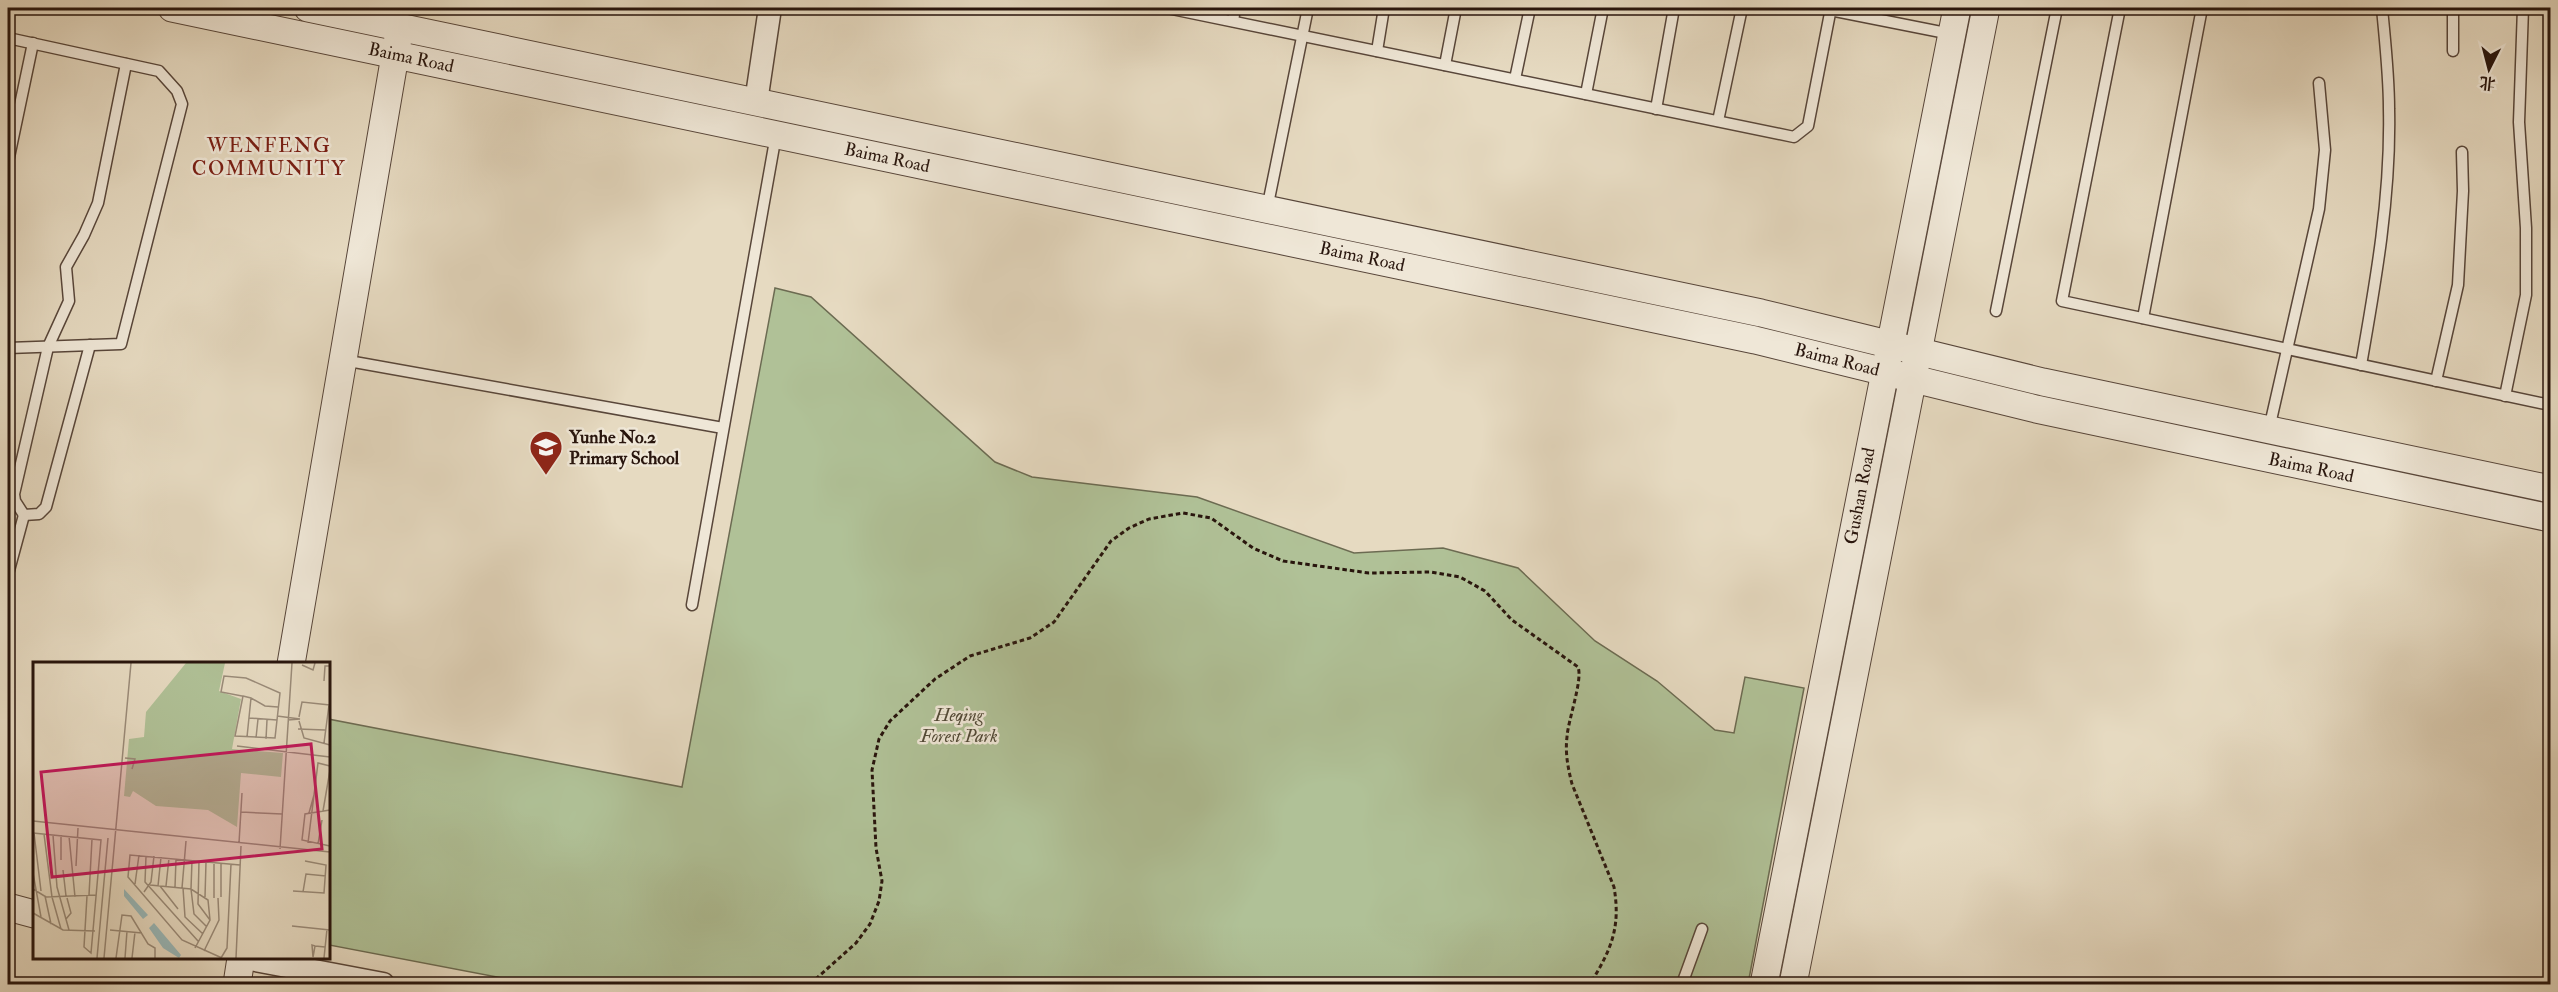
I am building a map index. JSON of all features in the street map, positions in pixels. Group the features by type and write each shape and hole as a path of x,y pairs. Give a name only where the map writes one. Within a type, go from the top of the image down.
{"street":[{"name":"Baima Road","path":"172,8 1755,340 2036,409 2550,518"},
{"name":"Baima Road","path":"308,8 1761,313 2043,382 2550,489"},
{"path":"756,102 770,8"},
{"name":"Gushan Road","path":"1764,984 1957,8"},
{"name":"Gushan Road","path":"1793,984 1986,8"},
{"path":"291,662 400,27"},
{"path":"8,907 33,914"},
{"path":"237,984 243,959"},
{"path":"253,959 383,984"}],"lane":[{"path":"1167,8 1794,137 1808,126 1830,9 1952,34"},
{"path":"1233,21 1235,8"},
{"path":"1267,209 1308,8"},
{"path":"1377,51 1384,8"},
{"path":"1445,65 1456,8"},
{"path":"1515,80 1530,8"},
{"path":"1586,94 1603,8"},
{"path":"1656,109 1674,8"},
{"path":"1718,122 1742,8"},
{"path":"1996,311 2056,8"},
{"path":"2120,8 2062,301 2550,405"},
{"path":"2143,318 2202,8"},
{"path":"2361,365 2377,274 2388,163 2389,108 2382,8"},
{"path":"2453,8 2453,51"},
{"path":"2505,396 2526,295 2526,228 2519,122 2523,8"},
{"path":"8,38 159,71 177,91 182,104 121,344 8,348"},
{"path":"8,162 33,43"},
{"path":"8,574 24,515 15,501 14,494 48,347 69,301 66,267 84,235 98,202 126,64"},
{"path":"2269,430 2319,209 2323,178 2324,122 2319,83"},
{"path":"692,605 776,134"},
{"path":"2436,381 2457,285 2463,191 2462,152"},
{"path":"24,515 39,514 46,507 90,345"},
{"path":"343,360 723,428"},
{"path":"1682,984 1702,929"}],"path":[{"path":"810,984 856,944 870,924 879,901 882,881 876,848 872,770 879,739 890,722 928,684 970,656 1030,638 1054,622 1115,538 1149,519 1183,513 1210,518 1253,548 1283,561 1369,573 1431,572 1460,577 1485,591 1512,620 1578,667 1580,678 1571,707 1567,735 1568,767 1572,784 1614,887 1617,902 1616,929 1609,952 1590,984"}],"green space":[{"name":"Heqing Forest Park","path":"775,288 811,297 995,462 1032,477 1197,497 1354,553 1443,548 1518,568 1595,641 1657,681 1715,730 1734,733 1745,677 1804,688 1748,984 534,984 330,945 330,719 682,787"}],"place":[{"name":"Yunhe No.2 Primary School","path":"546,476"}],"district":[{"name":"WENFENG COMMUNITY","path":"269,156"}]}
